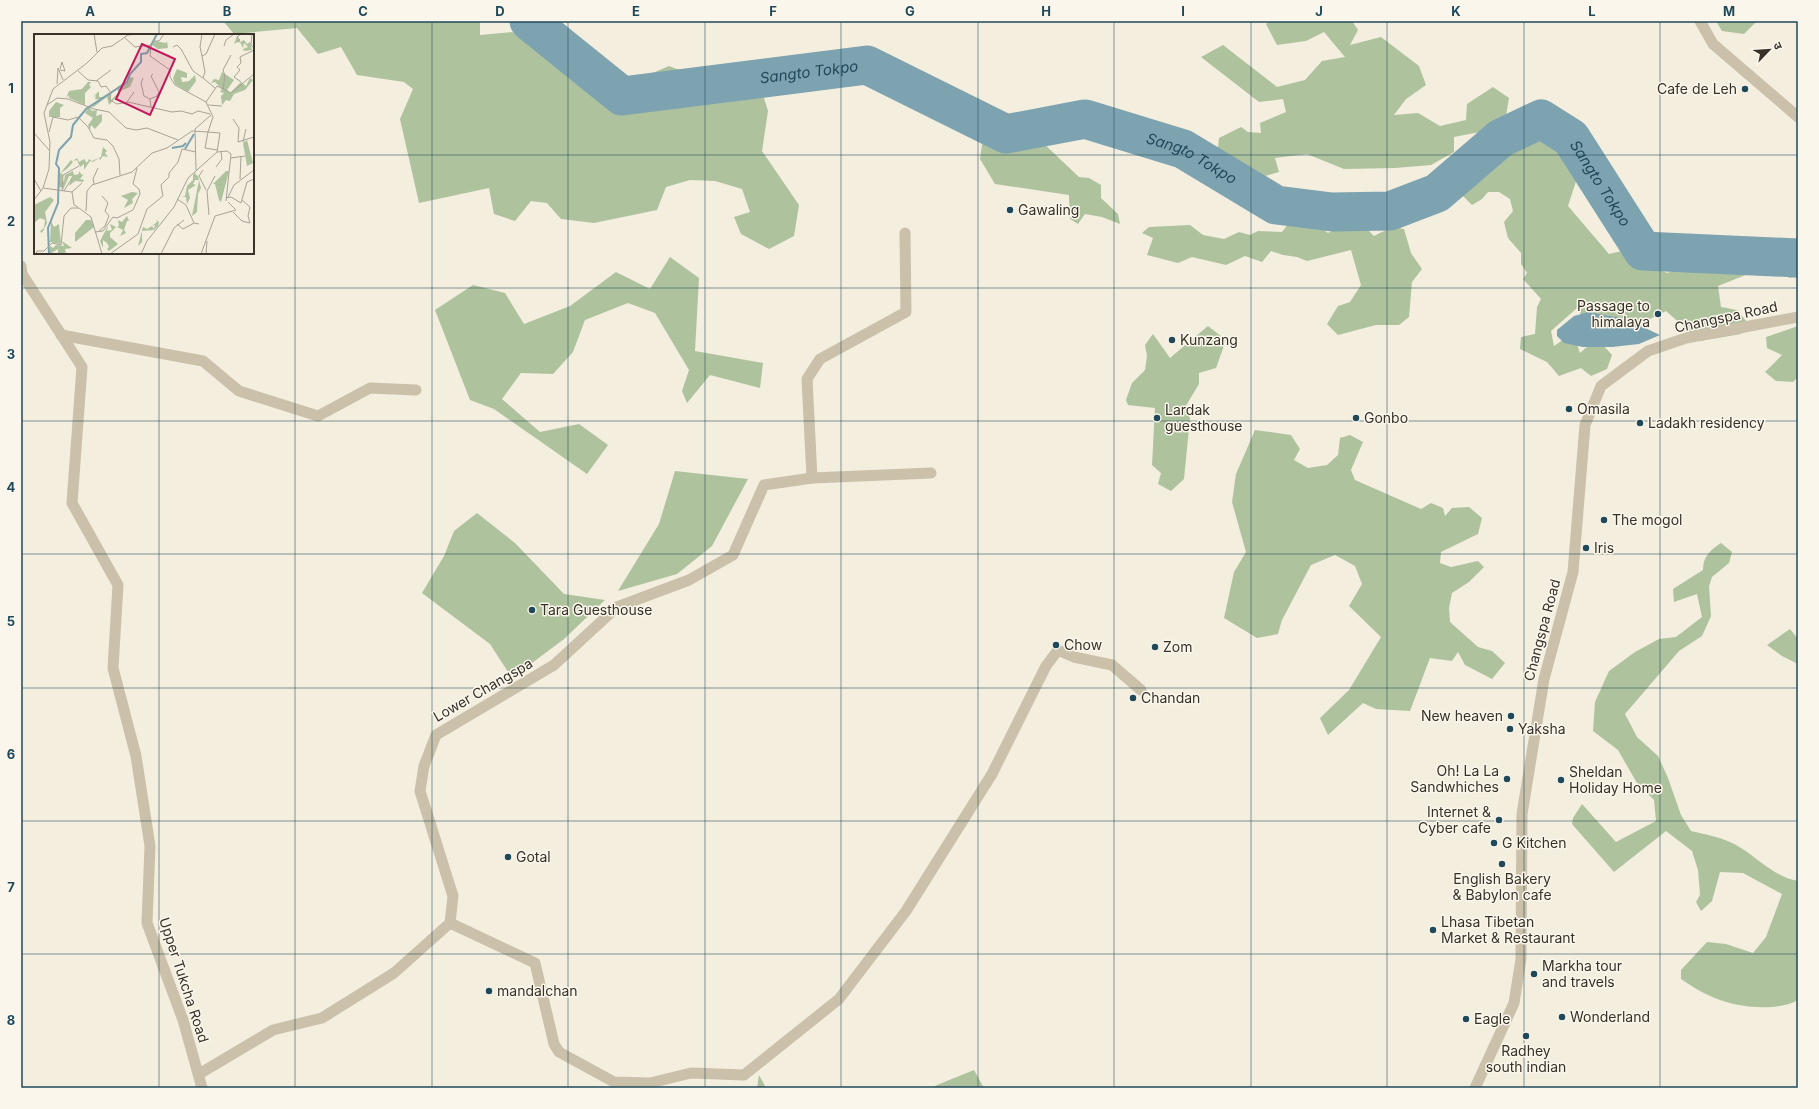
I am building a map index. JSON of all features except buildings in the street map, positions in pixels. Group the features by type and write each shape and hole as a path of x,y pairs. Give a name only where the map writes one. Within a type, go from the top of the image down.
{"street":[{"path":"1700,21 1713,44 1798,117"},
{"path":"812,478 807,379 820,359 906,312 905,233"},
{"name":"Upper Tukcha Road","path":"21,266 22,274 82,367 72,503 118,585 113,668 136,756 150,846 147,923 183,1020 202,1088"},
{"name":"Changspa Road","path":"1475,1088 1514,1003 1521,959 1522,814 1544,679 1573,572 1585,425 1598,392 1601,386 1648,351 1686,338 1798,317"},
{"path":"61,335 203,362 239,391 318,416 370,388 416,390"},
{"name":"Lower Changspa","path":"450,923 453,896 420,790 424,766 436,735 554,665 617,607 689,580 733,555 764,485 812,478 931,473"},
{"path":"199,1074 273,1030 322,1018 394,973 450,923 535,963 554,1044 559,1052 614,1082 650,1083 691,1073 744,1075 839,999 906,911 992,774 1046,666 1058,650 1074,657 1112,665 1141,690"}],"green space":[{"path":"223,21 480,21 480,35 512,32 543,47 596,96 627,112 634,81 669,66 693,75 755,69 768,111 762,151 799,205 794,236 769,249 741,234 734,217 750,212 742,189 715,181 690,180 666,187 657,210 594,223 561,219 547,203 531,201 515,221 494,214 489,188 419,203 400,119 413,89 404,82 357,75 341,47 318,54 297,28 234,34"},
{"path":"1270,21 1352,21 1358,30 1350,45 1381,37 1419,66 1426,85 1406,99 1394,115 1418,113 1440,126 1466,120 1467,104 1493,87 1509,98 1506,116 1490,130 1454,137 1454,152 1431,165 1395,168 1344,169 1307,154 1275,158 1279,172 1265,176 1218,148 1219,138 1241,127 1248,132 1261,133 1260,123 1286,112 1283,99 1259,102 1201,57 1223,45 1277,87 1305,80 1322,61 1345,57 1324,32 1306,41 1277,45 1266,24"},
{"path":"1716,21 1757,21 1744,34 1722,31"},
{"path":"1542,131 1572,152 1579,172 1568,206 1609,254 1622,251 1628,257 1667,273 1697,263 1740,261 1770,247 1798,257 1798,277 1789,278 1784,266 1748,274 1718,286 1721,307 1737,310 1746,321 1741,334 1700,341 1666,311 1638,325 1591,330 1577,308 1551,331 1554,346 1567,337 1576,341 1580,353 1588,346 1601,343 1612,355 1607,369 1591,376 1581,368 1559,376 1547,362 1520,349 1521,337 1535,334 1537,307 1541,299 1523,279 1527,273 1521,264 1521,253 1508,238 1504,222 1513,211 1510,199 1499,192 1488,192 1482,199 1472,205 1461,194 1463,181 1482,164 1501,153 1519,137"},
{"path":"983,138 1042,142 1079,177 1089,178 1101,185 1101,198 1118,214 1120,224 1102,217 1085,214 1078,224 1070,219 1069,195 995,184 980,159"},
{"path":"1310,219 1328,233 1344,225 1361,223 1374,236 1392,227 1404,229 1411,253 1422,269 1412,282 1409,317 1399,325 1376,325 1338,335 1327,324 1338,306 1350,302 1361,285 1351,250 1307,261 1271,251 1262,262 1245,256 1226,265 1192,257 1178,263 1147,255 1153,238 1142,233 1149,227 1190,225 1203,235 1224,239 1239,232 1250,235 1258,231 1282,232 1289,223"},
{"path":"670,257 699,278 695,351 763,363 760,388 710,375 687,403 682,391 689,370 655,313 628,303 585,320 573,352 553,374 521,373 502,399 540,432 579,424 608,445 587,474 494,409 470,400 435,310 473,285 505,293 524,324 570,306 616,272 650,289"},
{"path":"1208,326 1226,340 1216,368 1199,373 1199,384 1184,409 1190,418 1184,479 1171,491 1158,484 1161,473 1152,465 1155,408 1128,405 1126,400 1132,383 1145,370 1147,356 1145,345 1153,334 1170,358"},
{"path":"1798,326 1798,377 1793,382 1776,381 1765,372 1782,355 1767,348 1766,337"},
{"path":"1255,430 1291,435 1300,449 1294,460 1308,468 1327,465 1338,455 1340,438 1350,435 1363,442 1351,470 1355,480 1421,509 1431,503 1443,508 1445,516 1452,508 1469,507 1482,518 1478,534 1441,552 1440,563 1451,567 1478,561 1484,567 1469,582 1452,593 1449,608 1450,622 1478,647 1492,651 1505,663 1492,679 1465,665 1458,652 1452,661 1430,658 1410,711 1376,709 1363,703 1328,735 1320,718 1349,690 1381,637 1349,606 1362,584 1355,566 1335,555 1311,565 1282,620 1278,634 1257,638 1224,618 1234,572 1246,552 1232,502 1236,474"},
{"path":"675,471 748,479 712,546 677,574 618,591 659,524"},
{"path":"477,513 515,543 564,594 605,600 564,639 512,678 490,644 422,593 444,556 454,531"},
{"path":"1721,543 1732,552 1729,563 1712,577 1709,586 1711,616 1702,636 1679,651 1625,714 1637,737 1658,756 1668,778 1681,815 1691,831 1717,837 1729,842 1741,848 1768,868 1782,876 1798,881 1798,1000 1777,1006 1753,1007 1729,1003 1718,999 1701,992 1681,979 1681,970 1707,942 1726,944 1753,953 1766,937 1782,894 1743,873 1720,872 1712,901 1701,911 1696,902 1700,895 1698,870 1692,851 1666,831 1614,872 1572,824 1573,818 1582,804 1616,842 1656,821 1654,800 1637,783 1618,750 1593,731 1595,702 1609,671 1635,652 1659,639 1676,637 1702,617 1697,594 1674,602 1673,589 1703,570 1704,561 1708,554"},
{"path":"1790,629 1798,639 1798,664 1782,656 1767,645"},
{"path":"974,1070 984,1088 932,1088 937,1085"},
{"path":"759,1075 766,1088 757,1088"}],"water":[{"path":"1588,312 1626,319 1660,335 1639,344 1612,347 1583,347 1564,343 1557,336 1557,330 1574,316"}],"waterway":[{"name":"Sangto Tokpo","path":"529,21 622,96 867,65 1006,134 1085,119 1183,149 1276,205 1332,212 1390,211 1437,193 1501,138 1541,119 1571,138 1643,251 1798,258"}],"place":[{"name":"Cafe de Leh","path":"1745,89"},
{"name":"Gawaling","path":"1010,210"},
{"name":"Passage to himalaya","path":"1658,314"},
{"name":"Kunzang","path":"1172,340"},
{"name":"Omasila","path":"1569,409"},
{"name":"Lardak guesthouse","path":"1157,418"},
{"name":"Gonbo","path":"1356,418"},
{"name":"Ladakh residency","path":"1640,423"},
{"name":"The mogol","path":"1604,520"},
{"name":"Iris","path":"1586,548"},
{"name":"Tara Guesthouse","path":"532,610"},
{"name":"Chow","path":"1056,645"},
{"name":"Zom","path":"1155,647"},
{"name":"Chandan","path":"1133,698"},
{"name":"New heaven","path":"1511,716"},
{"name":"Yaksha","path":"1510,729"},
{"name":"Oh! La La Sandwhiches","path":"1507,779"},
{"name":"Sheldan Holiday Home","path":"1561,780"},
{"name":"Internet & Cyber cafe","path":"1499,820"},
{"name":"G Kitchen","path":"1494,843"},
{"name":"Gotal","path":"508,857"},
{"name":"English Bakery & Babylon cafe","path":"1502,864"},
{"name":"Lhasa Tibetan Market & Restaurant","path":"1433,930"},
{"name":"Markha tour and travels","path":"1534,974"},
{"name":"mandalchan","path":"489,991"},
{"name":"Wonderland","path":"1562,1017"},
{"name":"Eagle","path":"1466,1019"},
{"name":"Radhey south indian","path":"1526,1036"}]}
